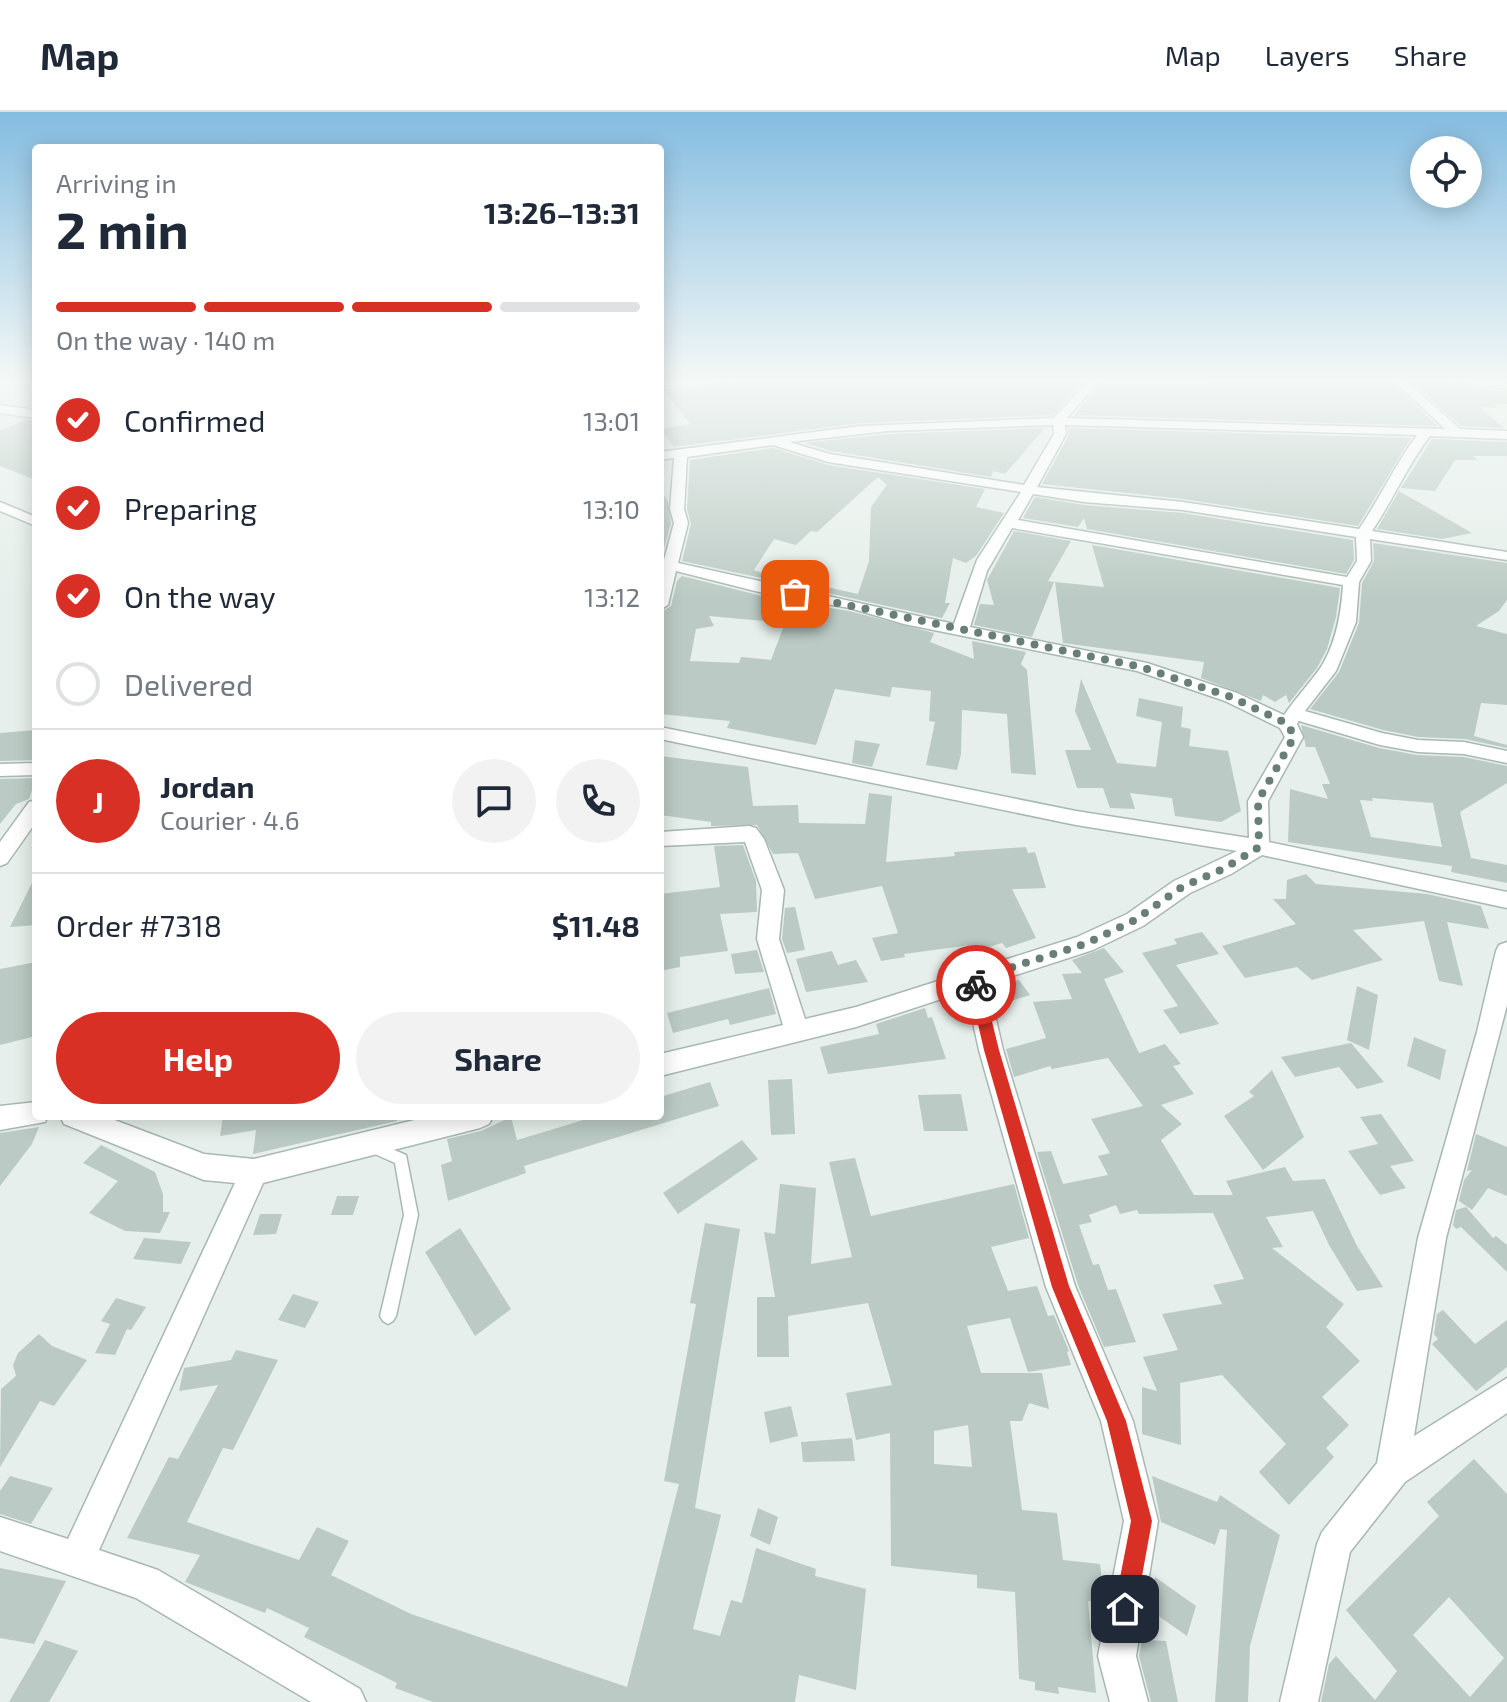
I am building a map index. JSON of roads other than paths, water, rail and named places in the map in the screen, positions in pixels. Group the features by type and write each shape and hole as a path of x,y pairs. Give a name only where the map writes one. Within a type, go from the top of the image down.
{"street":[{"path":"664,456 695,452"},
{"path":"808,452 828,458 1084,498 1183,506 1507,556"},
{"path":"961,630 969,601 996,539 1022,504 1028,487 1049,452"},
{"path":"1259,847 1258,801 1294,737 1292,719 1307,693 1327,671 1348,622 1351,582 1364,561 1363,533 1390,494 1411,452"},
{"path":"681,454 677,509 681,523 666,564 1141,667 1292,719 1418,746 1464,748 1507,757"},
{"path":"0,506 32,520"},
{"path":"1009,523 1351,582"},
{"path":"664,734 1076,818 1259,847 1507,900"},
{"path":"0,770 32,769"},
{"path":"0,858 32,813"},
{"path":"664,839 749,833 754,839 773,890 768,939 797,1031"},
{"path":"14,839 32,837"},
{"path":"664,1064 856,1017 1085,944 1135,920 1182,887 1223,869 1259,847"},
{"path":"1393,1470 1409,1360 1432,1238 1485,1047 1507,951"},
{"path":"975,979 991,1050 1061,1287 1117,1421 1141,1521 1117,1656 1129,1702"},
{"path":"0,1118 32,1114"},
{"path":"83,1120 204,1167 254,1172 465,1120"},
{"path":"76,1561 254,1172"},
{"path":"1299,1702 1334,1544 1393,1470 1507,1394"},
{"path":"0,1534 145,1583 347,1702"}],"lane":[{"path":"369,1145 401,1159 411,1215 388,1316"}]}
